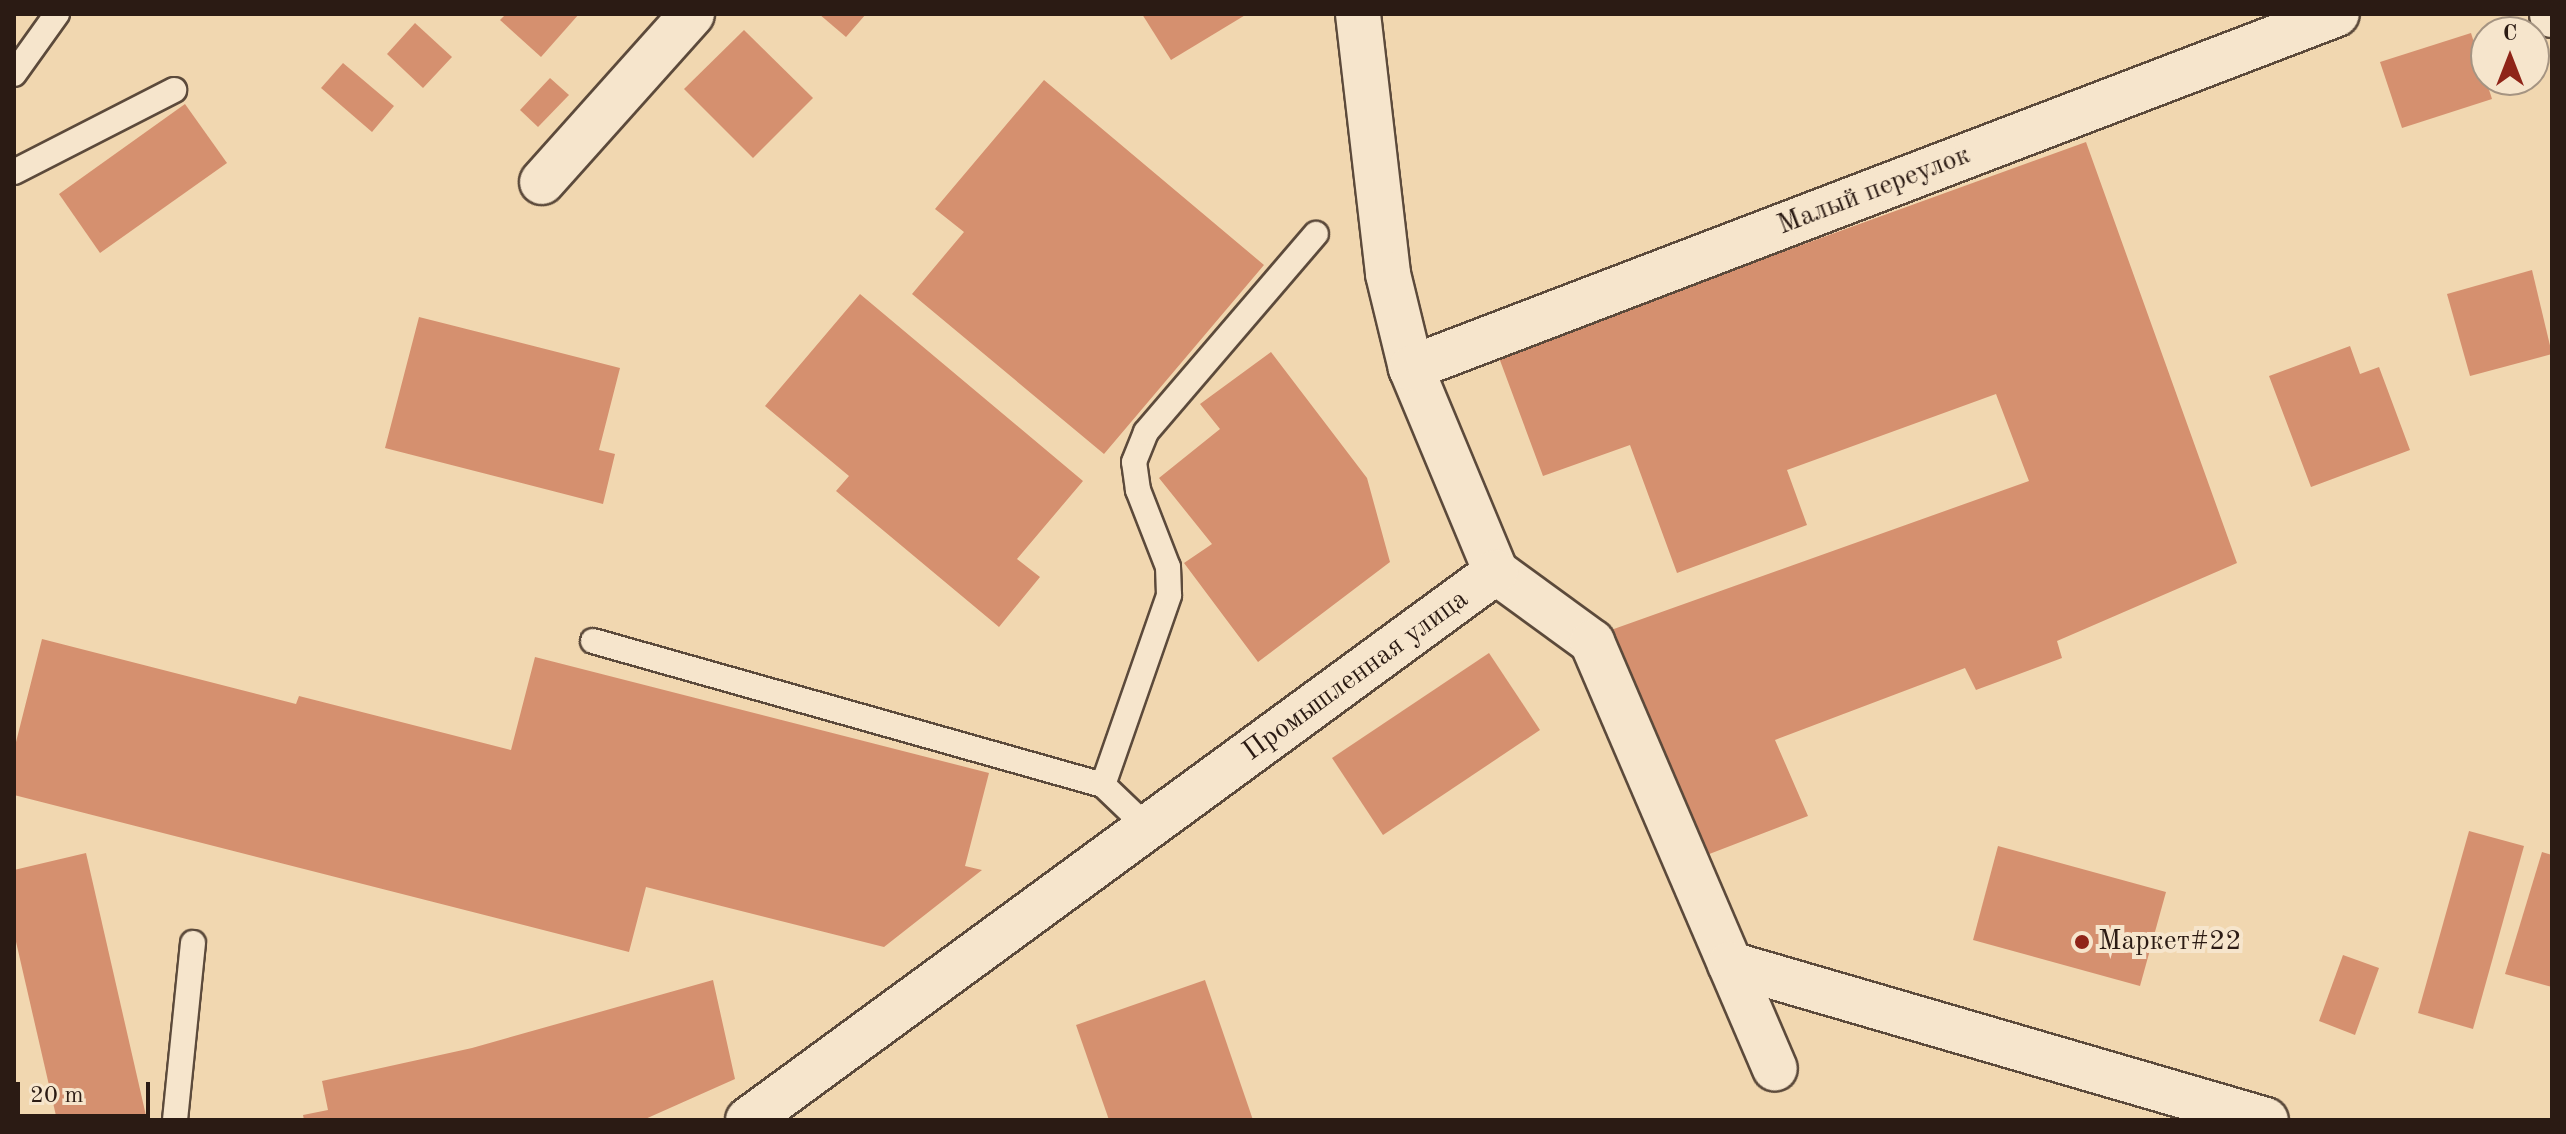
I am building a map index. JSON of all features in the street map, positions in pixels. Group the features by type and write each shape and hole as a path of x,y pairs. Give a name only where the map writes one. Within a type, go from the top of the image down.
{"street":[{"path":"542,182 692,14"},
{"name":"Промышленная улица","path":"748,1120 1496,572 1411,368 1388,274 1358,14"},
{"name":"Малый переулок","path":"1411,368 2337,14"},
{"path":"1496,572 1592,642 1775,1068"},
{"path":"1730,964 2266,1120"}],"lane":[{"path":"14,74 57,14"},
{"path":"14,172 174,90"},
{"path":"1103,785 1169,595 1168,567 1138,490 1134,462 1146,432 1316,234"},
{"path":"593,641 1103,785 1149,829"},
{"path":"175,1120 193,943"}],"building":[{"path":"506,14 579,14 541,57 500,20"},
{"path":"819,14 866,14 846,37"},
{"path":"1142,14 1247,14 1171,60"},
{"path":"415,23 452,57 423,88 387,54"},
{"path":"744,30 813,98 753,158 684,89"},
{"path":"2470,33 2470,96 2491,96 2492,99 2402,128 2380,62"},
{"path":"343,63 394,106 372,132 321,88"},
{"path":"550,78 569,95 538,127 520,110"},
{"path":"1044,80 1264,265 1104,454 912,294 964,232 935,209"},
{"path":"185,104 227,163 100,253 59,194"},
{"path":"2086,142 2237,563 2057,641 2062,658 1976,690 1965,668 1775,740 1808,816 1699,858 1611,630 2029,481 1996,394 1787,470 1807,525 1677,573 1630,445 1543,476 1498,355"},
{"path":"2532,270 2552,354 2470,376 2447,294"},
{"path":"860,294 1083,481 1017,559 1040,577 999,627 836,491 849,476 765,406"},
{"path":"419,317 620,368 599,450 615,454 603,504 385,448"},
{"path":"2350,346 2360,374 2379,367 2410,450 2311,487 2269,376"},
{"path":"1271,352 1367,478 1390,562 1258,662 1184,563 1212,544 1159,478 1220,429 1200,404"},
{"path":"42,639 296,704 299,696 511,750 535,657 989,773 965,866 982,870 884,947 646,887 629,952 14,795 14,750"},
{"path":"1489,653 1540,730 1383,835 1332,758"},
{"path":"2469,831 2524,846 2473,1029 2418,1013"},
{"path":"1998,846 2166,892 2140,986 1973,940"},
{"path":"2542,852 2552,855 2552,987 2505,974"},
{"path":"86,853 147,1120 57,1120 14,933 14,870"},
{"path":"2343,955 2379,968 2355,1035 2319,1021"},
{"path":"713,980 735,1079 643,1120 304,1120 303,1115 328,1110 322,1081 472,1048"},
{"path":"1205,980 1253,1120 1109,1120 1076,1025"}],"place":[{"name":"Маркет#22","path":"2082,942"}]}
